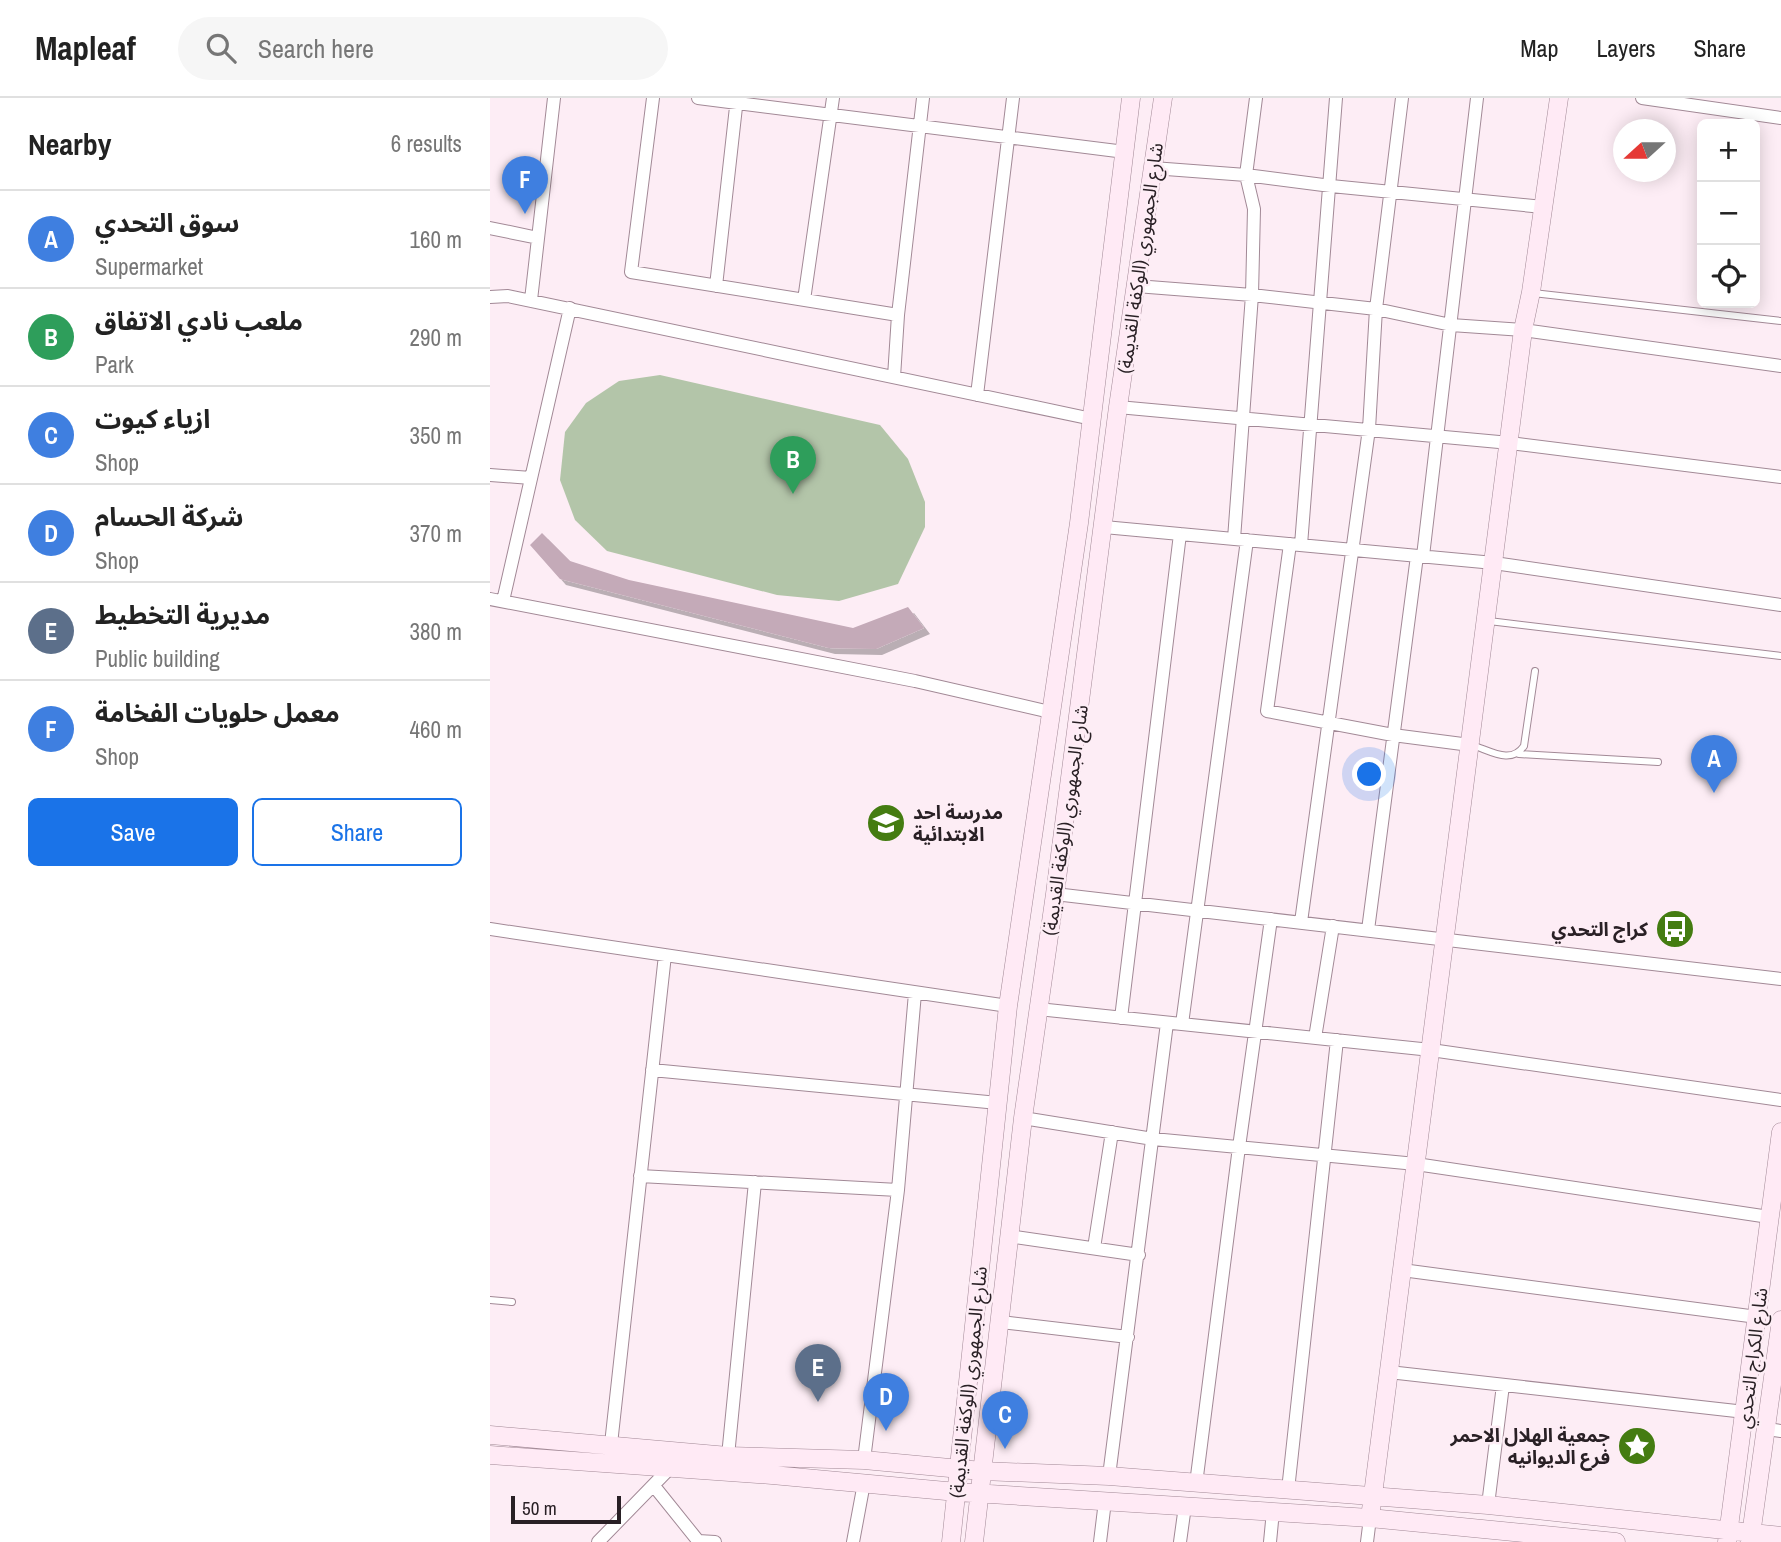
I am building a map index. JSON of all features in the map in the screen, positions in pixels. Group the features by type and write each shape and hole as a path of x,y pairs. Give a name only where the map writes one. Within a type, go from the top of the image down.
{"main road":[{"name":"شارع الجمهوري (الوكفة القديمة)","path":"951,1542 1008,1006 1091,419 1131,98"},
{"name":"شارع الجمهوري (الوكفة القديمة)","path":"974,1542 1023,1118 1118,407 1163,98"},
{"path":"1370,1518 1523,330 1559,98"},
{"path":"1046,738 1075,742"},
{"path":"1015,957 1045,961"},
{"name":"شارع الكراج التحدي","path":"1727,1536 1781,1132"},
{"path":"1751,1538 1774,1430 1781,1320"},
{"path":"490,1435 729,1456 864,1460 982,1471 1109,1476 1196,1485 1488,1505 1727,1536 1781,1536"},
{"path":"490,1455 957,1492 1370,1518 1616,1542"}],"street":[{"path":"531,300 554,98"},
{"path":"653,98 631,272 898,315"},
{"path":"698,98 737,100 830,115 1125,152"},
{"path":"804,300 833,98"},
{"path":"894,377 898,315 923,98"},
{"path":"976,395 1013,98"},
{"path":"1234,539 1252,295 1254,209 1246,175 1256,98"},
{"path":"1336,98 1311,424 1295,545 1267,711 1393,735 1470,744"},
{"path":"1301,922 1368,429 1376,309 1402,98"},
{"path":"1368,930 1393,735 1437,436 1477,98"},
{"path":"1642,98 1781,118"},
{"path":"716,286 737,100"},
{"path":"1153,169 1246,175 1543,207"},
{"path":"490,228 538,238"},
{"path":"1136,286 1252,295 1376,309 1451,325 1523,330 1781,366"},
{"path":"490,297 509,296 531,300 1091,419"},
{"path":"570,309 531,478 497,600 901,678 1050,712"},
{"path":"1118,407 1510,443 1781,477"},
{"path":"490,475 531,478"},
{"path":"1104,527 1494,563 1781,605"},
{"path":"1121,1018 1180,534"},
{"path":"1182,1024 1247,540"},
{"path":"1055,894 1781,979"},
{"path":"1196,1485 1238,1147 1271,919"},
{"path":"1315,1038 1333,926"},
{"path":"490,929 1008,1006"},
{"path":"611,1444 665,955"},
{"path":"864,1460 898,1189 915,993"},
{"path":"1038,1009 1430,1050 1781,1100"},
{"path":"1109,1476 1167,1023"},
{"path":"1288,1490 1336,1040"},
{"path":"652,1070 998,1103"},
{"path":"1023,1118 1153,1139 1416,1164 1769,1217"},
{"path":"1094,1248 1112,1132"},
{"path":"640,1176 898,1189"},
{"path":"729,1456 755,1182"},
{"path":"1008,1236 1139,1255"},
{"path":"1402,1270 1757,1317"},
{"path":"1001,1322 1128,1337"},
{"path":"1389,1372 1745,1412"},
{"path":"1488,1505 1503,1385"},
{"path":"598,1542 669,1469"},
{"path":"853,1542 864,1483"},
{"path":"654,1486 698,1541 715,1542"},
{"path":"1100,1542 1105,1501"},
{"path":"1180,1542 1185,1506"},
{"path":"1270,1542 1273,1511"},
{"path":"1367,1542 1370,1518"}],"lane":[{"path":"1531,292 1781,321"},
{"path":"1487,621 1781,656"},
{"path":"1518,754 1524,746 1535,671"},
{"path":"1470,744 1510,757 1518,754 1658,762"},
{"path":"490,1300 512,1302"}],"green space":[{"path":"660,375 880,425 908,459 925,502 925,527 898,584 839,601 777,595 607,551 575,520 560,480 565,432 586,403 619,381"}],"building":[{"path":"542,533 570,561 629,580 853,628 908,607 924,628 876,649 829,648 560,579 530,545"}],"place":[{"name":"معمل حلويات الفخامة","path":"525,214"},
{"name":"ملعب نادي الاتفاق","path":"793,494"},
{"name":"سوق التحدي","path":"1714,793"},
{"name":"مدرسة احد الابتدائية","path":"886,823"},
{"name":"كراج التحدي","path":"1675,929"},
{"name":"مديرية التخطيط","path":"818,1402"},
{"name":"شركة الحسام","path":"886,1431"},
{"name":"جمعية الهلال الاحمر فرع الديوانيه","path":"1637,1446"},
{"name":"ازياء كيوت","path":"1005,1449"}]}
